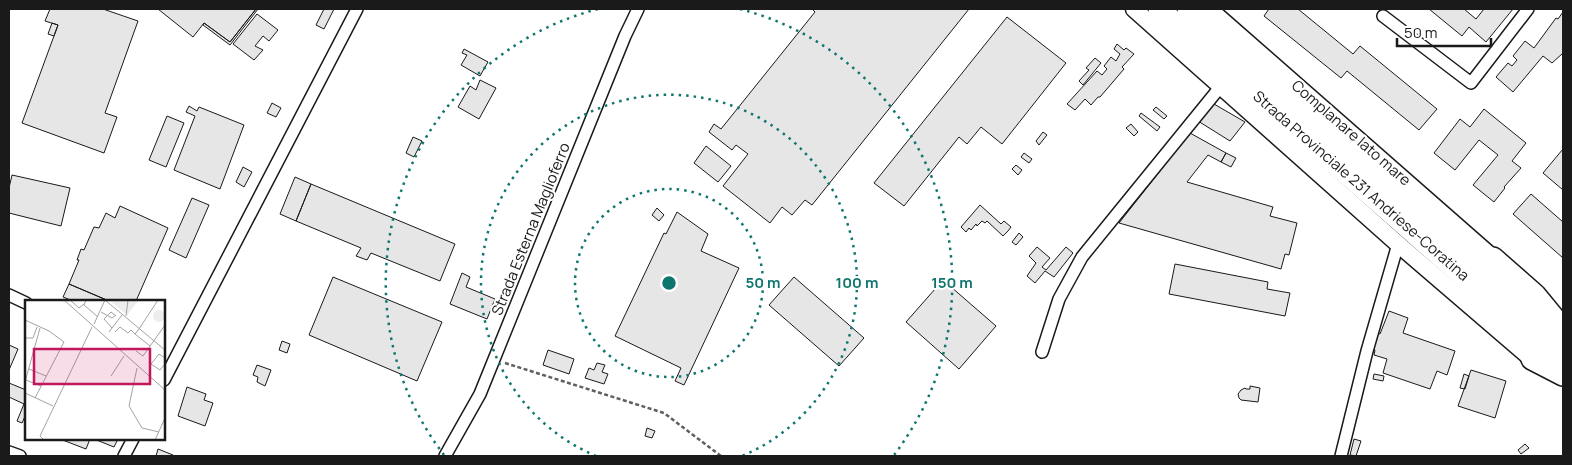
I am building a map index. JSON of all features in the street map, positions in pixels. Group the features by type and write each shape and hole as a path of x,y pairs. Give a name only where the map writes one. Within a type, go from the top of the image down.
{"highway":[{"name":"Strada Provinciale 231 Andriese-Coratina","path":"1159,9 1563,364"},
{"name":"Strada Provinciale 231 Andriese-Coratina","path":"1188,9 1563,344"},
{"path":"1494,258 1534,295 1563,329"},
{"path":"1532,359 1563,375"}],"street":[{"path":"167,366 357,9"},
{"name":"Strada Esterna Maglioferro","path":"445,456 480,394 625,36 638,9"},
{"path":"1134,9 1398,244 1532,359"},
{"name":"Complanare lato mare","path":"1209,9 1494,258"},
{"path":"1383,16 1471,83 1528,9"},
{"path":"1042,352 1059,299 1082,257 1221,86"},
{"path":"1341,456 1367,351 1398,244"},
{"path":"9,295 25,303"},
{"path":"124,456 132,440"},
{"path":"9,452 20,456"}],"path":[{"path":"494,359 664,412 720,456"}],"building":[{"path":"50,9 103,9 138,21 105,113 117,117 104,153 22,123 58,25 45,21"},
{"path":"158,9 256,9 230,42 204,23 193,37"},
{"path":"256,9 258,9 230,45 203,25 204,23 230,42"},
{"path":"324,9 334,9 324,29 316,25"},
{"path":"812,9 969,9 812,205 805,200 792,215 782,207 770,223 723,186 748,154 736,145 732,150 709,132 714,124 721,129 815,12"},
{"path":"1269,9 1298,9 1353,54 1360,46 1437,109 1419,130 1347,71 1341,78 1264,16"},
{"path":"1429,9 1464,9 1476,19 1484,9 1513,9 1486,42 1469,27 1462,36"},
{"path":"1563,12 1563,53 1552,63 1543,56 1513,92 1496,77 1508,63 1512,66 1517,60 1513,56 1525,41 1534,48 1556,18 1558,19"},
{"path":"257,14 278,30 269,41 263,36 255,46 263,50 254,60 233,44"},
{"path":"1007,17 1066,63 1002,144 981,127 967,144 959,137 904,206 874,183"},
{"path":"52,23 58,25 54,36 48,34"},
{"path":"1117,44 1124,50 1126,48 1134,54 1100,97 1091,105 1085,99 1075,110 1067,104 1097,71 1102,75 1107,69 1104,66 1111,57 1116,61 1120,54 1114,49"},
{"path":"464,49 488,62 480,76 461,65 467,55 462,53"},
{"path":"1095,58 1101,63 1083,85 1079,81 1089,70 1086,68"},
{"path":"480,80 496,88 479,119 458,107 470,86 476,90"},
{"path":"272,103 281,108 276,117 267,113"},
{"path":"1214,104 1245,122 1230,141 1198,121"},
{"path":"189,106 197,111 199,107 244,125 220,189 174,170 195,116 186,112"},
{"path":"1156,107 1167,116 1164,119 1153,110"},
{"path":"1484,109 1526,143 1512,161 1521,168 1494,202 1473,185 1498,155 1479,140 1455,170 1434,153 1460,119 1470,127"},
{"path":"1141,113 1160,127 1157,131 1139,116"},
{"path":"167,116 184,123 166,167 149,160"},
{"path":"1131,124 1138,132 1134,136 1126,128"},
{"path":"1043,132 1047,135 1039,145 1036,141"},
{"path":"1190,133 1226,153 1221,162 1208,155 1187,182 1273,207 1270,216 1297,223 1289,255 1285,254 1281,269 1119,223"},
{"path":"413,137 422,141 414,157 406,153"},
{"path":"706,146 731,166 718,182 694,163"},
{"path":"1563,149 1563,190 1543,173"},
{"path":"1024,153 1032,159 1029,163 1021,157"},
{"path":"1226,153 1236,158 1231,167 1221,162"},
{"path":"1016,165 1022,170 1018,175 1012,169"},
{"path":"243,167 252,172 244,187 236,182"},
{"path":"12,175 70,188 61,226 9,213 9,188"},
{"path":"295,177 311,184 296,221 280,214"},
{"path":"311,184 455,244 440,281 371,253 367,260 356,256 361,248 296,221"},
{"path":"1531,194 1563,222 1563,258 1513,214"},
{"path":"192,198 209,205 186,258 169,250"},
{"path":"980,205 1001,224 1004,221 1011,227 1003,236 987,221 985,223 982,221 977,226 976,224 971,230 969,228 966,232 961,227"},
{"path":"120,206 168,228 136,300 107,300 69,284 79,260 77,260 81,249 84,250 94,227 99,228 106,213 115,218"},
{"path":"657,208 664,215 659,221 652,215"},
{"path":"677,212 708,234 701,251 739,268 684,385 675,381 681,368 615,336 664,233 666,234"},
{"path":"1019,233 1023,237 1016,245 1012,242"},
{"path":"1037,247 1050,258 1042,267 1046,270 1066,247 1073,253 1054,277 1045,271 1035,283 1027,276 1036,263 1029,256"},
{"path":"1175,264 1268,282 1267,289 1290,293 1285,316 1169,294"},
{"path":"462,273 470,277 466,287 495,299 487,319 450,304"},
{"path":"333,277 442,322 417,381 309,335"},
{"path":"794,277 864,338 839,366 769,305"},
{"path":"943,280 996,326 959,369 906,322"},
{"path":"69,284 107,300 70,300 63,297"},
{"path":"1389,311 1408,318 1403,333 1455,351 1447,375 1437,371 1430,389 1383,373 1387,359 1374,355 1375,350 1373,349 1378,333 1380,334"},
{"path":"282,341 290,344 287,353 279,350"},
{"path":"9,345 18,349 9,370"},
{"path":"548,350 574,359 569,374 543,365"},
{"path":"597,363 605,365 602,372 608,374 604,384 585,378 589,368 594,370"},
{"path":"257,365 271,370 265,386 257,382 258,377 253,375"},
{"path":"1471,370 1506,381 1495,418 1458,406"},
{"path":"1374,374 1384,376 1383,381 1373,379"},
{"path":"1464,374 1469,376 1465,389 1460,388"},
{"path":"9,383 25,390 24,404 9,397"},
{"path":"1250,386 1260,388 1258,402 1241,400 1239,398 1238,394 1241,390 1245,388 1250,389"},
{"path":"187,387 206,394 204,400 213,403 205,426 178,416"},
{"path":"25,401 25,416 22,423 17,421"},
{"path":"647,428 655,431 652,438 645,436"},
{"path":"1354,439 1361,441 1356,456 1350,455"},
{"path":"63,440 90,440 86,449"},
{"path":"96,440 118,440 114,447"},
{"path":"1525,444 1529,448 1521,454 1518,450"},
{"path":"158,449 173,455 156,456"}]}
